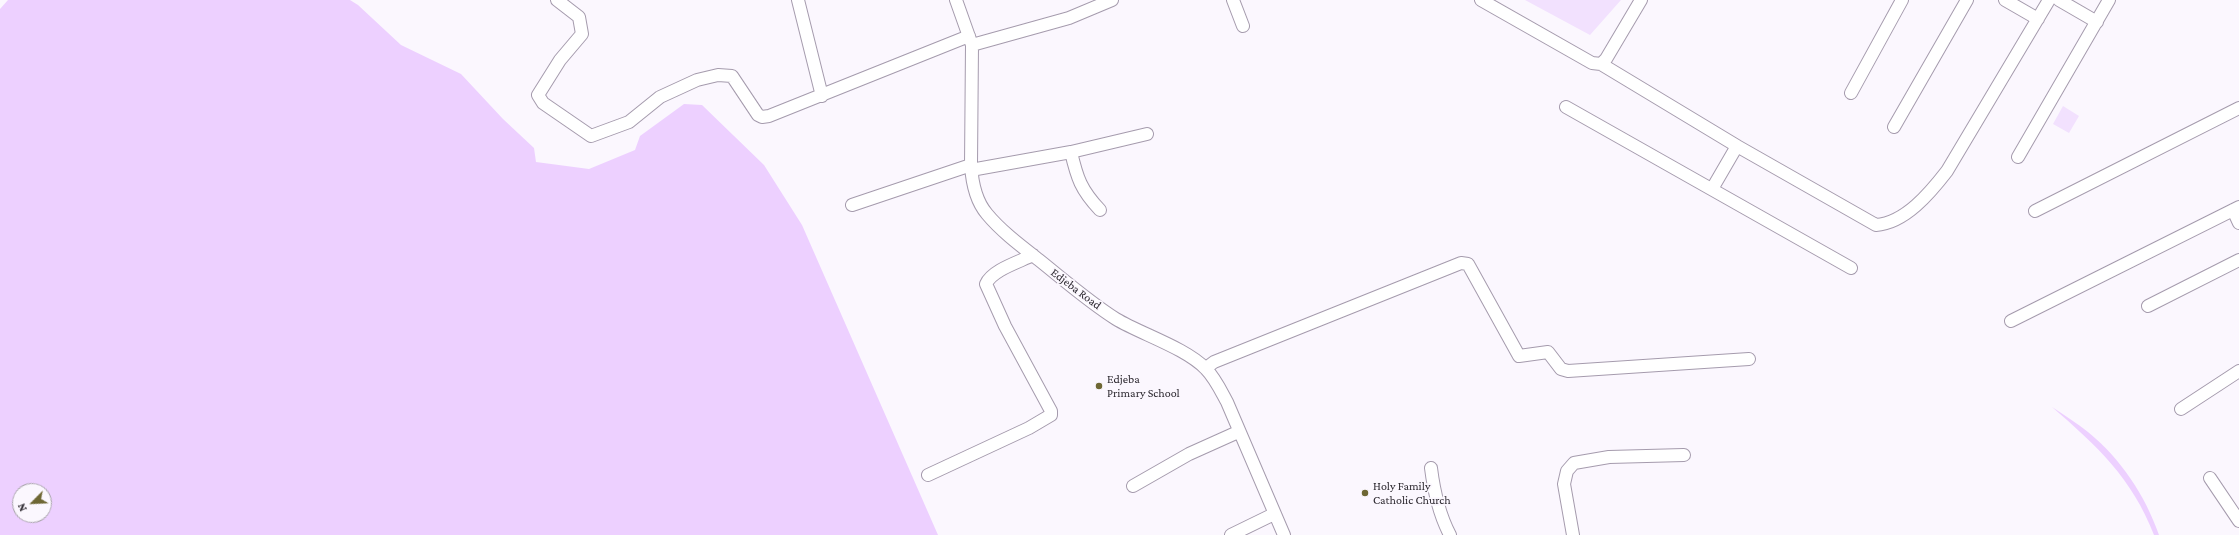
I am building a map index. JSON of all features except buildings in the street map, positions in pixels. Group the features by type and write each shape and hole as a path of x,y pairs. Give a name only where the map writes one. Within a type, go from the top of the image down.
{"street":[{"path":"557,0 579,17 582,34 560,60 538,95 543,103 591,136 629,122 660,97 697,80 718,75 732,76 758,115 762,117 971,41 1069,18 1112,0"},
{"path":"798,0 822,96"},
{"name":"Edjeba Road","path":"956,0 971,41 971,168 978,199 987,214 1033,255 1080,293 1117,319 1159,340 1206,368 1217,383 1227,402 1238,432 1284,535"},
{"path":"1233,0 1243,26"},
{"path":"1480,0 1592,63 1601,64 1737,146 1876,225 1888,224 1906,213 1934,188 1947,171 2049,0"},
{"path":"1601,64 1606,59 1641,0"},
{"path":"1851,93 1902,0"},
{"path":"1894,127 1967,0"},
{"path":"2005,0 2038,19"},
{"path":"2059,0 2097,22"},
{"path":"2018,157 2109,0"},
{"path":"1566,107 1851,268"},
{"path":"2035,211 2239,108"},
{"path":"852,205 971,168 1071,152 1148,134"},
{"path":"1712,189 1737,146"},
{"path":"1071,152 1078,182 1085,195 1100,210"},
{"path":"2011,321 2236,209 2239,223"},
{"path":"928,475 1029,428 1051,415 1051,411 1005,326 986,284 988,279 995,274 1033,255"},
{"path":"2148,306 2239,260"},
{"path":"1206,368 1214,362 1306,324 1461,263 1468,264 1519,356 1548,352 1561,369 1568,371 1749,360"},
{"path":"2181,409 2239,371"},
{"path":"1133,486 1189,454 1238,432"},
{"path":"1573,535 1564,484 1567,471 1574,462 1609,457 1684,455"},
{"path":"1431,468 1435,494 1443,522 1450,535"},
{"path":"2210,478 2239,521"},
{"path":"1231,535 1274,514"}],"shaded area":[{"path":"8,0 350,0 358,5 401,45 461,74 503,119 534,148 536,162 589,169 635,150 640,136 684,104 702,105 764,165 802,225 938,535 0,535 0,9"},
{"path":"1525,0 1621,0 1590,35"},
{"path":"2063,106 2079,116 2069,133 2053,124"},
{"path":"2052,407 2088,432 2111,454 2131,479 2139,492 2147,506 2159,535 2154,535 2135,496 2112,464 2084,435"}],"place":[{"name":"Edjeba Primary School","path":"1099,386"},
{"name":"Holy Family Catholic Church","path":"1365,493"}]}
